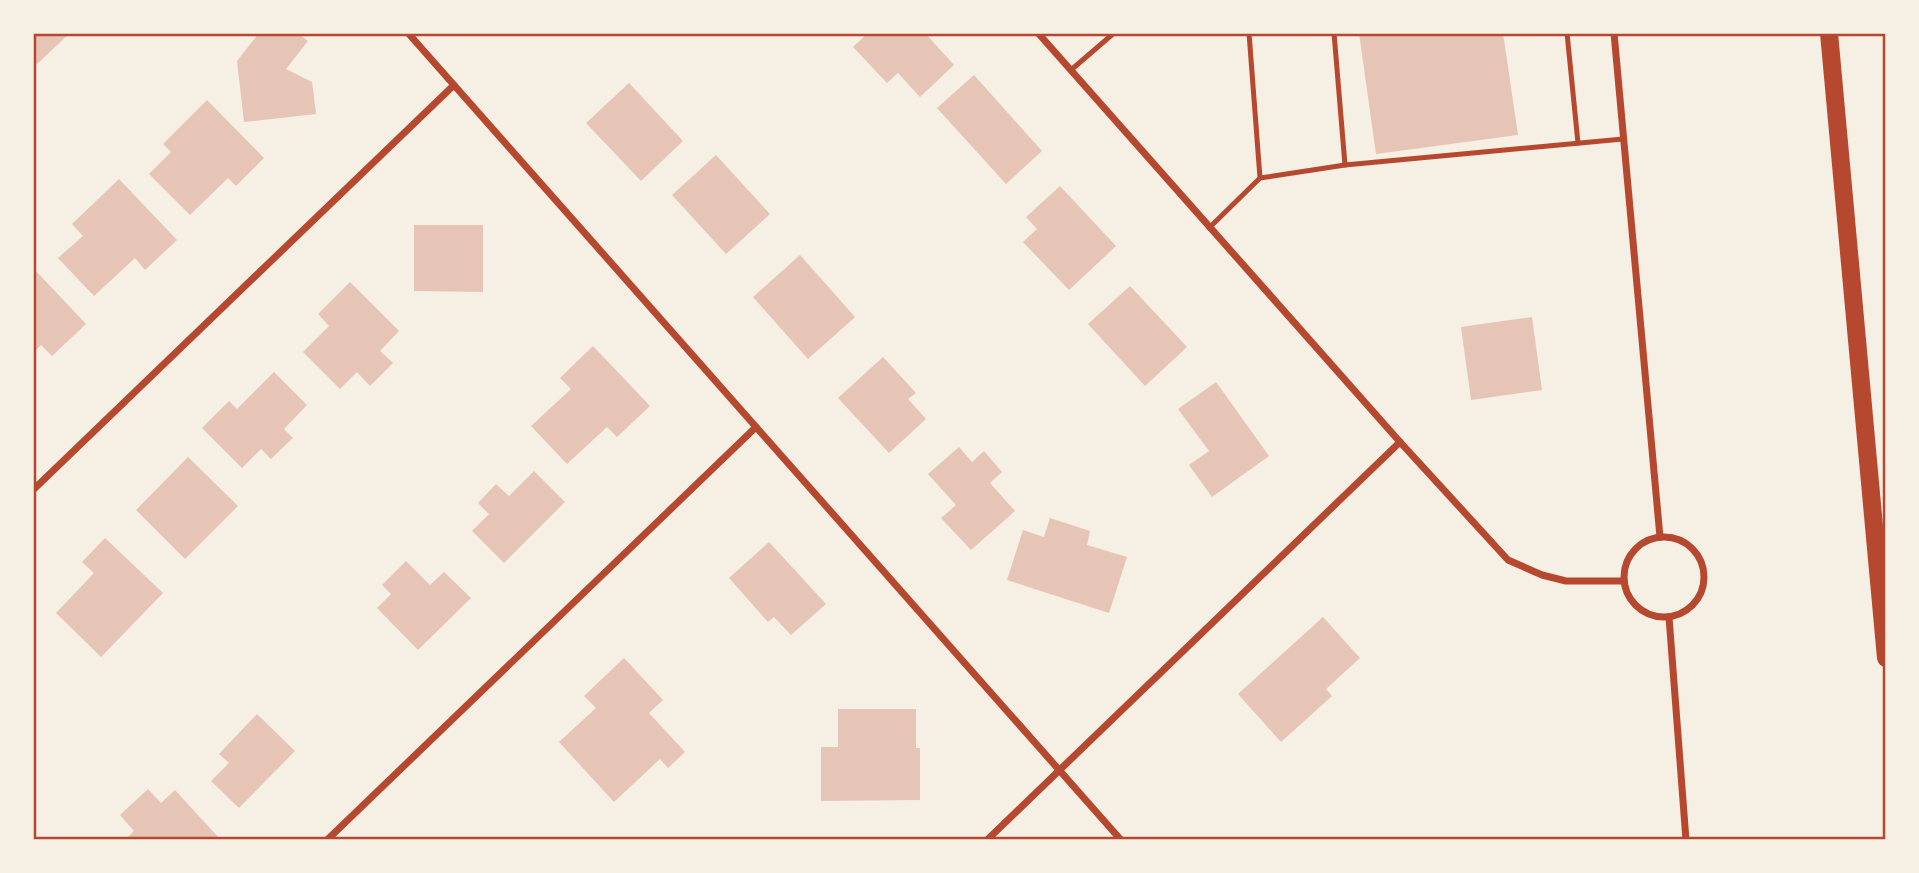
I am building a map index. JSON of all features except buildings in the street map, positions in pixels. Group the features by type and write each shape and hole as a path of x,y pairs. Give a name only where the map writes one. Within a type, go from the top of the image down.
{"main road":[{"path":"1829,33 1886,658"}],"street":[{"path":"408,33 1121,840"},
{"path":"1038,33 1507,560 1542,575 1566,581 1624,581"},
{"path":"1614,33 1660,537"},
{"path":"33,490 454,85"},
{"path":"327,840 757,427"},
{"path":"987,840 1400,442"},
{"path":"1660,537 1673,538 1696,553 1704,579 1693,604 1669,617 1644,612 1634,604 1624,581 1629,556 1648,540 1660,537"},
{"path":"1669,617 1686,840"}],"lane":[{"path":"1070,70 1114,33"},
{"path":"1248,33 1260,178"},
{"path":"1334,33 1345,164"},
{"path":"1567,33 1578,143"},
{"path":"1209,228 1260,178 1345,164 1623,139"}]}
